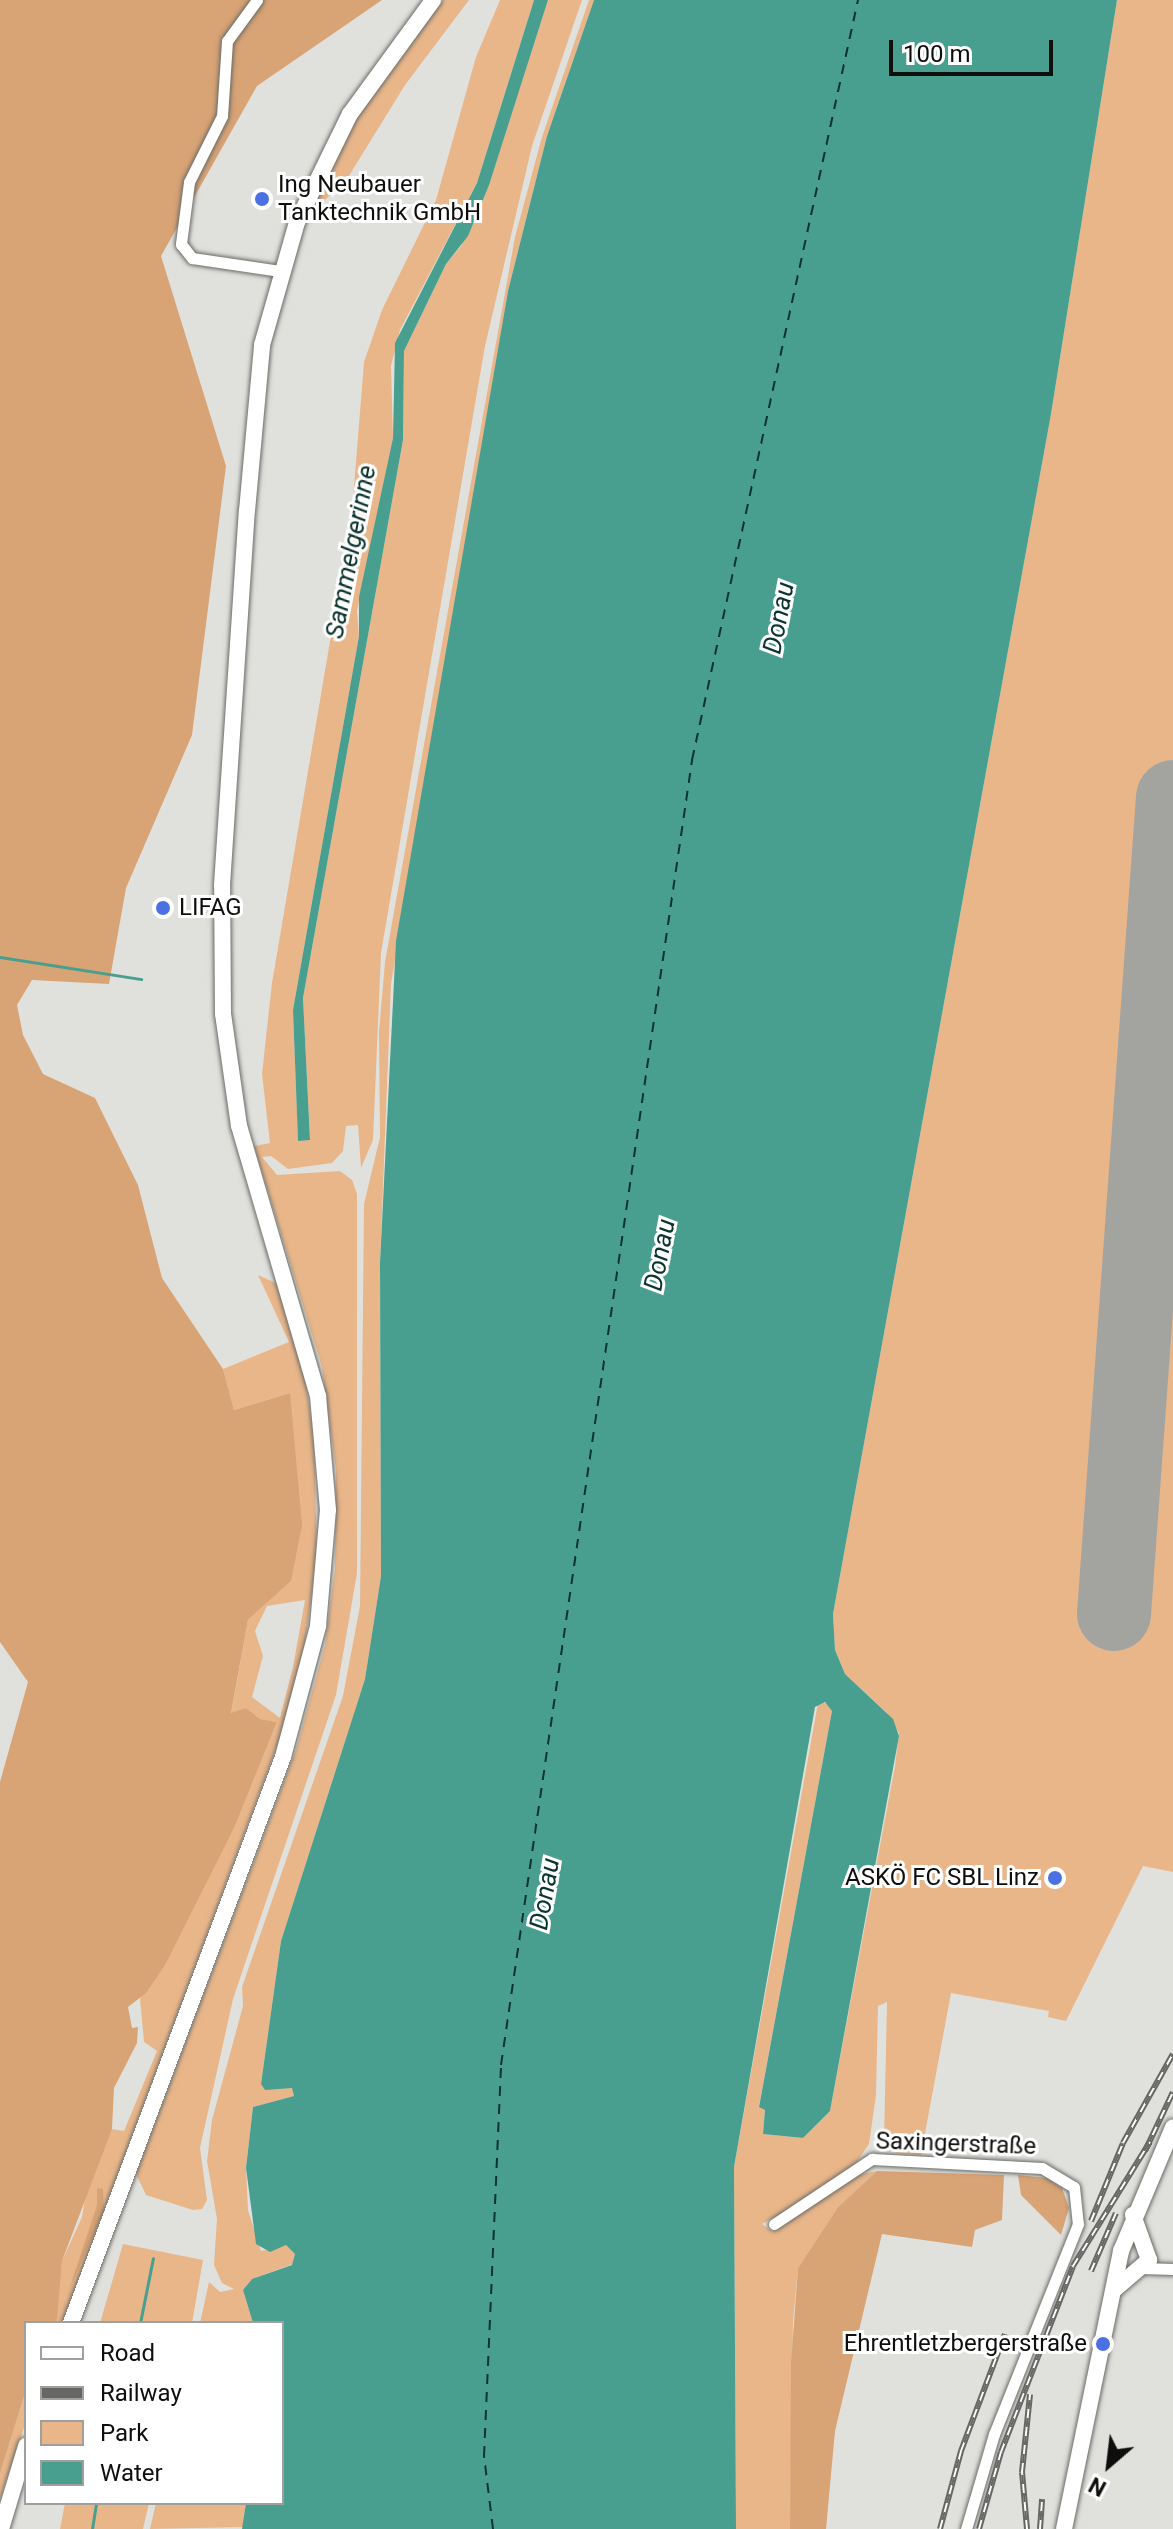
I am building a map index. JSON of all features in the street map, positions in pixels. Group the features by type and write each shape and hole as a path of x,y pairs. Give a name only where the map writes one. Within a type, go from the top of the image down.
{"main road":[{"path":"72,2321 293,1728 323,1594 328,1510 318,1396 239,1126 221,979 224,848 255,404 280,271 337,137 433,0"},
{"path":"1064,2529 1121,2253 1133,2215 1173,2127"},
{"path":"1115,2290 1149,2260 1133,2215"},
{"path":"1121,2253 1133,2241 1146,2247"},
{"path":"1121,2253 1124,2265 1138,2269"},
{"path":"1,2529 24,2453"}],"street":[{"path":"257,0 227,41 222,116 189,182 181,244 192,258 280,271"},
{"name":"Saxingerstraße","path":"774,2224 872,2159 1042,2168 1062,2175 1074,2187 1078,2224 997,2424 966,2529"},
{"path":"1146,2247 1173,2269"},
{"path":"1138,2269 1173,2269"}],"green space":[{"path":"443,0 469,0 405,85 347,179 310,214 356,120"},
{"path":"500,0 534,0 477,183 400,330 391,366 393,438 357,611 359,636 293,1010 298,1140 310,1139 303,998 403,440 404,351 446,264 461,246 499,152 548,0 582,0 532,146 485,346 381,953 373,1140 361,1168 358,1125 346,1126 343,1151 332,1163 288,1169 271,1156 262,1157 277,1175 340,1171 352,1180 357,1194 357,1573 336,1695 233,1999 200,2148 207,2200 202,2209 193,2210 146,2195 136,2174 296,1750 325,1645 335,1569 336,1470 322,1367 254,1146 270,1143 262,1074 272,983 352,512 364,362 382,310 436,200 476,57"},
{"path":"589,0 594,0 547,136 508,291 391,984 380,1263 381,1576 365,1679 281,1941 261,2084 293,2088 294,2096 253,2107 246,2168 248,2210 261,2251 286,2245 295,2254 293,2264 252,2279 243,2290 252,2321 200,2321 209,2282 220,2292 234,2289 222,2283 214,2265 217,2219 207,2161 212,2120 243,2006 242,1987 343,1696 360,1606 364,1204 380,1137 379,1032 385,962 515,237 542,137"},
{"path":"1117,0 1173,0 1173,1872 1143,1866 1066,2021 1048,2017 1049,2011 951,1993 921,2155 896,2153 884,2142 887,2002 878,2006 876,2095 869,2144 854,2166 824,2190 762,2224 772,2231 857,2175 877,2171 838,2207 798,2268 793,2322 790,2529 736,2529 734,2167 818,1703 828,1703 832,1711 759,2106 765,2110 763,2134 803,2138 830,2111 895,1766 899,1733 887,1713 845,1674 835,1650 833,1614 1051,414"},
{"path":"258,1275 280,1285 303,1362 314,1438 317,1556 302,1665 284,1727 68,2308 63,2321 55,2321 62,2261 82,2217 87,2186 112,2129 124,2131 157,2051 144,2042 140,1999 235,1826 277,1722 260,1719 246,1708 231,1714 248,1620 291,1581 290,1393 234,1410 223,1369 289,1342","holes":["305,1600 280,1718 252,1697 263,1656 255,1631 267,1606"]},
{"path":"123,2244 203,2260 192,2321 101,2321"},
{"path":"24,2396 24,2428 0,2499 0,2474"},
{"path":"65,2505 149,2505 143,2529 60,2529"},
{"path":"156,2505 246,2505 243,2527 150,2529"}],"shaded area":[{"path":"0,0 382,0 257,86 161,256 226,466 192,735 126,888 109,984 32,980 17,1005 23,1035 43,1074 95,1098 138,1185 162,1278 223,1369 234,1410 290,1393 302,1525 291,1581 248,1620 231,1713 246,1708 260,1719 277,1722 235,1826 165,1965 146,1993 128,2007 132,2028 138,2027 137,2043 114,2088 112,2129 62,2261 56,2321 24,2321 24,2396 0,2474 0,1782 28,1682 0,1642"},
{"path":"877,2171 1004,2175 1002,2220 975,2230 972,2247 882,2234 835,2431 826,2529 790,2529 791,2364 798,2268 838,2207"},
{"path":"1018,2175 1046,2178 1062,2188 1069,2208 1061,2235 1021,2195"},
{"path":"97,2188 103,2189 104,2211 69,2290 97,2205"}],"water":[{"path":"534,0 548,0 489,185 468,236 446,264 404,351 403,440 303,998 310,1140 298,1141 293,1010 359,636 359,597 393,438 395,343 477,183"},
{"name":"Donau","path":"594,0 1117,0 1051,414 833,1614 835,1650 845,1674 893,1719 899,1736 830,2111 803,2138 763,2134 765,2110 759,2107 832,1711 825,1702 815,1707 734,2167 736,2529 242,2529 246,2505 284,2505 284,2321 252,2321 243,2290 252,2279 292,2265 295,2254 286,2245 270,2252 256,2244 246,2168 253,2107 294,2096 292,2088 265,2090 261,2084 281,1941 365,1679 381,1576 380,1263 396,941 508,291 547,136"}],"waterway":[{"path":"0,957 141,979"},
{"path":"140,2321 153,2258"},
{"path":"92,2529 96,2505"}],"ferry route":[{"path":"493,2529 484,2456 501,2065 692,760 858,0"}],"runway":[{"path":"1114,1614 1173,797"}],"railway":[{"path":"1091,2221 1123,2143 1173,2054"},
{"path":"1145,2151 1173,2092"},
{"path":"979,2529 1001,2452 1073,2266 1150,2142"},
{"path":"1091,2271 1116,2213"},
{"path":"940,2529 961,2451 1005,2334"},
{"path":"1027,2529 1022,2472 1030,2394"},
{"path":"1040,2529 1042,2499"}],"place":[{"name":"Ing Neubauer Tanktechnik GmbH","path":"262,199"},
{"name":"LIFAG","path":"163,908"},
{"name":"ASKÖ FC SBL Linz","path":"1055,1878"},
{"name":"Ehrentletzbergerstraße","path":"1103,2344"}],"water label":[{"name":"Sammelgerinne","path":"351,552"}]}
